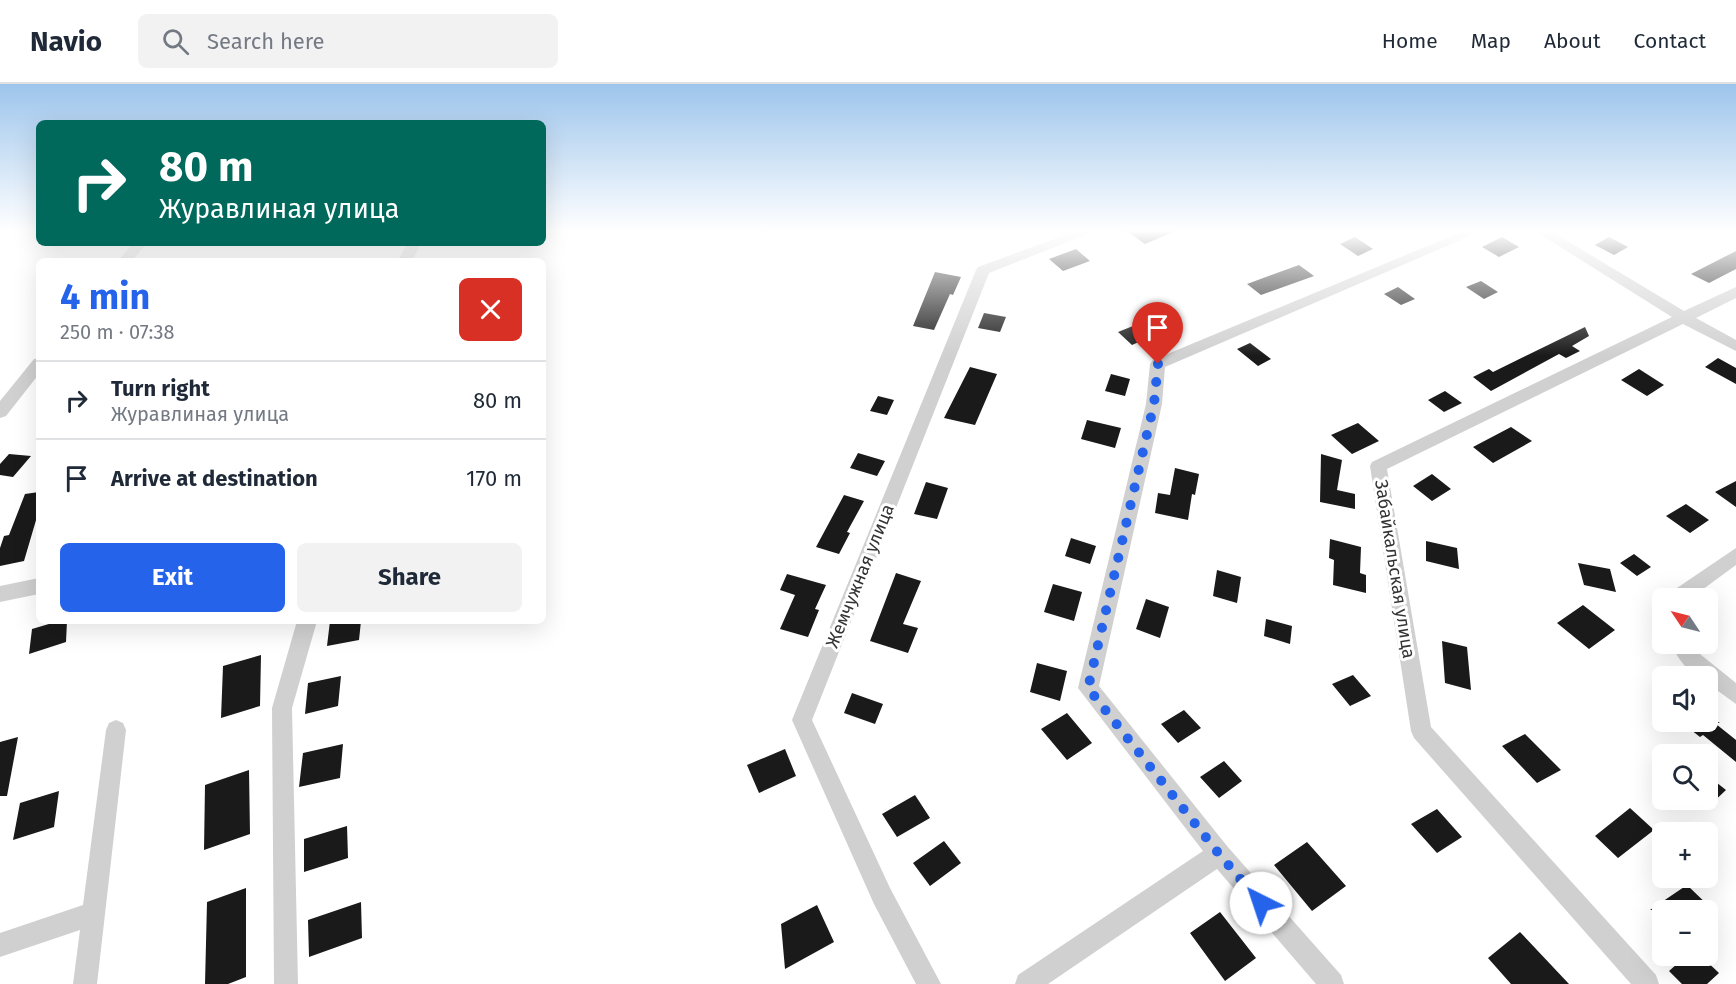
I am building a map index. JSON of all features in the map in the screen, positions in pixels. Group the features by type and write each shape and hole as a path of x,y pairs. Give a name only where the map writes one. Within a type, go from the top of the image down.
{"street":[{"name":"Жемчужная улица","path":"926,983 882,896 802,720 982,272"},
{"path":"1332,984 1219,854 1088,688 1154,404 1158,364 1374,272"},
{"path":"1609,272 1736,346"},
{"name":"Забайкальская улица","path":"1647,984 1421,731 1378,466 1736,292"},
{"path":"0,412 36,367"},
{"path":"1691,588 1736,555"},
{"path":"0,594 36,587"},
{"path":"286,984 282,708 307,624"},
{"path":"1686,654 1736,695"},
{"path":"86,984 116,730"},
{"path":"1028,984 1219,854"},
{"path":"0,945 94,913"}],"building":[{"path":"935,272 961,277 953,295 950,294 934,330 913,326"},
{"path":"1280,272 1309,272 1314,276 1261,295 1247,284"},
{"path":"1695,272 1730,272 1709,283 1691,274"},
{"path":"1481,281 1498,292 1484,299 1466,287"},
{"path":"1398,287 1415,299 1401,305 1384,294"},
{"path":"984,313 1006,317 1000,332 978,328"},
{"path":"1138,324 1152,336 1132,345 1118,332"},
{"path":"1585,327 1589,336 1572,346 1580,351 1566,358 1559,354 1491,391 1473,377 1489,369 1493,372"},
{"path":"1250,343 1271,359 1258,366 1237,349"},
{"path":"1718,358 1736,368 1736,384 1705,367"},
{"path":"970,367 997,374 975,425 944,418"},
{"path":"1639,369 1664,385 1647,396 1621,380"},
{"path":"1111,374 1130,379 1125,396 1105,391"},
{"path":"1445,391 1462,403 1444,412 1428,400"},
{"path":"878,396 894,400 887,415 870,411"},
{"path":"1087,420 1121,428 1115,448 1081,439"},
{"path":"1358,423 1379,441 1352,454 1331,435"},
{"path":"1511,427 1532,441 1493,463 1473,447"},
{"path":"858,453 885,461 877,476 850,468"},
{"path":"9,454 31,456 13,477 0,475 0,464"},
{"path":"1321,454 1342,460 1337,490 1355,494 1355,509 1320,502"},
{"path":"1175,468 1199,474 1195,495 1192,494 1188,520 1155,513 1158,493 1170,495"},
{"path":"1432,474 1451,489 1432,501 1413,486"},
{"path":"1736,481 1736,507 1715,492"},
{"path":"926,482 948,488 937,519 914,514"},
{"path":"36,492 36,520 24,561 0,566 0,548 4,536 9,535 25,494"},
{"path":"844,495 864,501 847,532 850,533 839,554 816,547"},
{"path":"1686,504 1709,520 1690,533 1666,516"},
{"path":"1071,538 1096,546 1090,564 1065,556"},
{"path":"1330,539 1361,547 1360,573 1366,575 1366,593 1333,585 1334,560 1329,558"},
{"path":"1426,541 1457,548 1459,569 1426,561"},
{"path":"1634,554 1651,567 1637,576 1620,563"},
{"path":"1578,563 1610,569 1616,592 1584,585"},
{"path":"1217,570 1241,577 1237,603 1213,596"},
{"path":"896,573 921,581 903,624 918,628 908,653 870,641"},
{"path":"787,574 826,585 815,609 819,610 808,637 780,629 795,595 780,590"},
{"path":"1053,584 1082,592 1074,621 1044,612"},
{"path":"1146,599 1169,607 1160,638 1136,629"},
{"path":"1583,605 1615,630 1589,649 1557,623"},
{"path":"1266,619 1292,626 1290,644 1264,636"},
{"path":"49,624 67,624 66,642 29,654 32,629"},
{"path":"330,624 361,624 359,640 327,646"},
{"path":"1442,641 1467,647 1471,690 1445,683"},
{"path":"261,655 260,706 221,718 223,666"},
{"path":"1037,663 1067,671 1060,701 1030,692"},
{"path":"1353,675 1371,696 1350,706 1332,684"},
{"path":"341,676 338,706 305,714 308,683"},
{"path":"852,693 883,704 875,724 844,713"},
{"path":"1184,710 1201,728 1178,743 1161,724"},
{"path":"1067,713 1092,743 1067,760 1041,729"},
{"path":"1718,726 1736,740 1736,762 1718,747 1718,744 1714,744 1703,735 1700,737 1694,732 1718,732"},
{"path":"1525,734 1561,770 1537,783 1502,746"},
{"path":"18,737 7,796 0,796 0,742"},
{"path":"343,744 340,778 299,787 303,753"},
{"path":"785,749 796,776 759,793 747,765"},
{"path":"1224,761 1242,781 1219,798 1200,777"},
{"path":"249,770 250,834 204,850 205,785"},
{"path":"1718,784 1726,790 1718,798"},
{"path":"59,791 54,827 13,840 20,803"},
{"path":"915,795 930,818 897,837 882,814"},
{"path":"1630,808 1652,828 1652,832 1618,858 1595,836"},
{"path":"1437,809 1462,837 1437,853 1411,824"},
{"path":"347,826 348,858 304,872 304,839"},
{"path":"944,841 961,863 930,886 913,863"},
{"path":"1307,842 1346,886 1312,911 1274,865"},
{"path":"246,888 246,977 228,984 205,984 207,902"},
{"path":"1683,888 1690,888 1703,900 1665,900"},
{"path":"361,902 362,938 309,957 308,920"},
{"path":"817,905 834,942 785,969 781,924"},
{"path":"1220,912 1256,958 1225,981 1190,933"},
{"path":"1520,932 1569,984 1511,984 1488,958"},
{"path":"1675,966 1712,966 1719,973 1707,984 1682,984 1669,971"}],"route":[{"path":"1158,364 1154,404 1088,688 1219,854 1261,903"}]}
